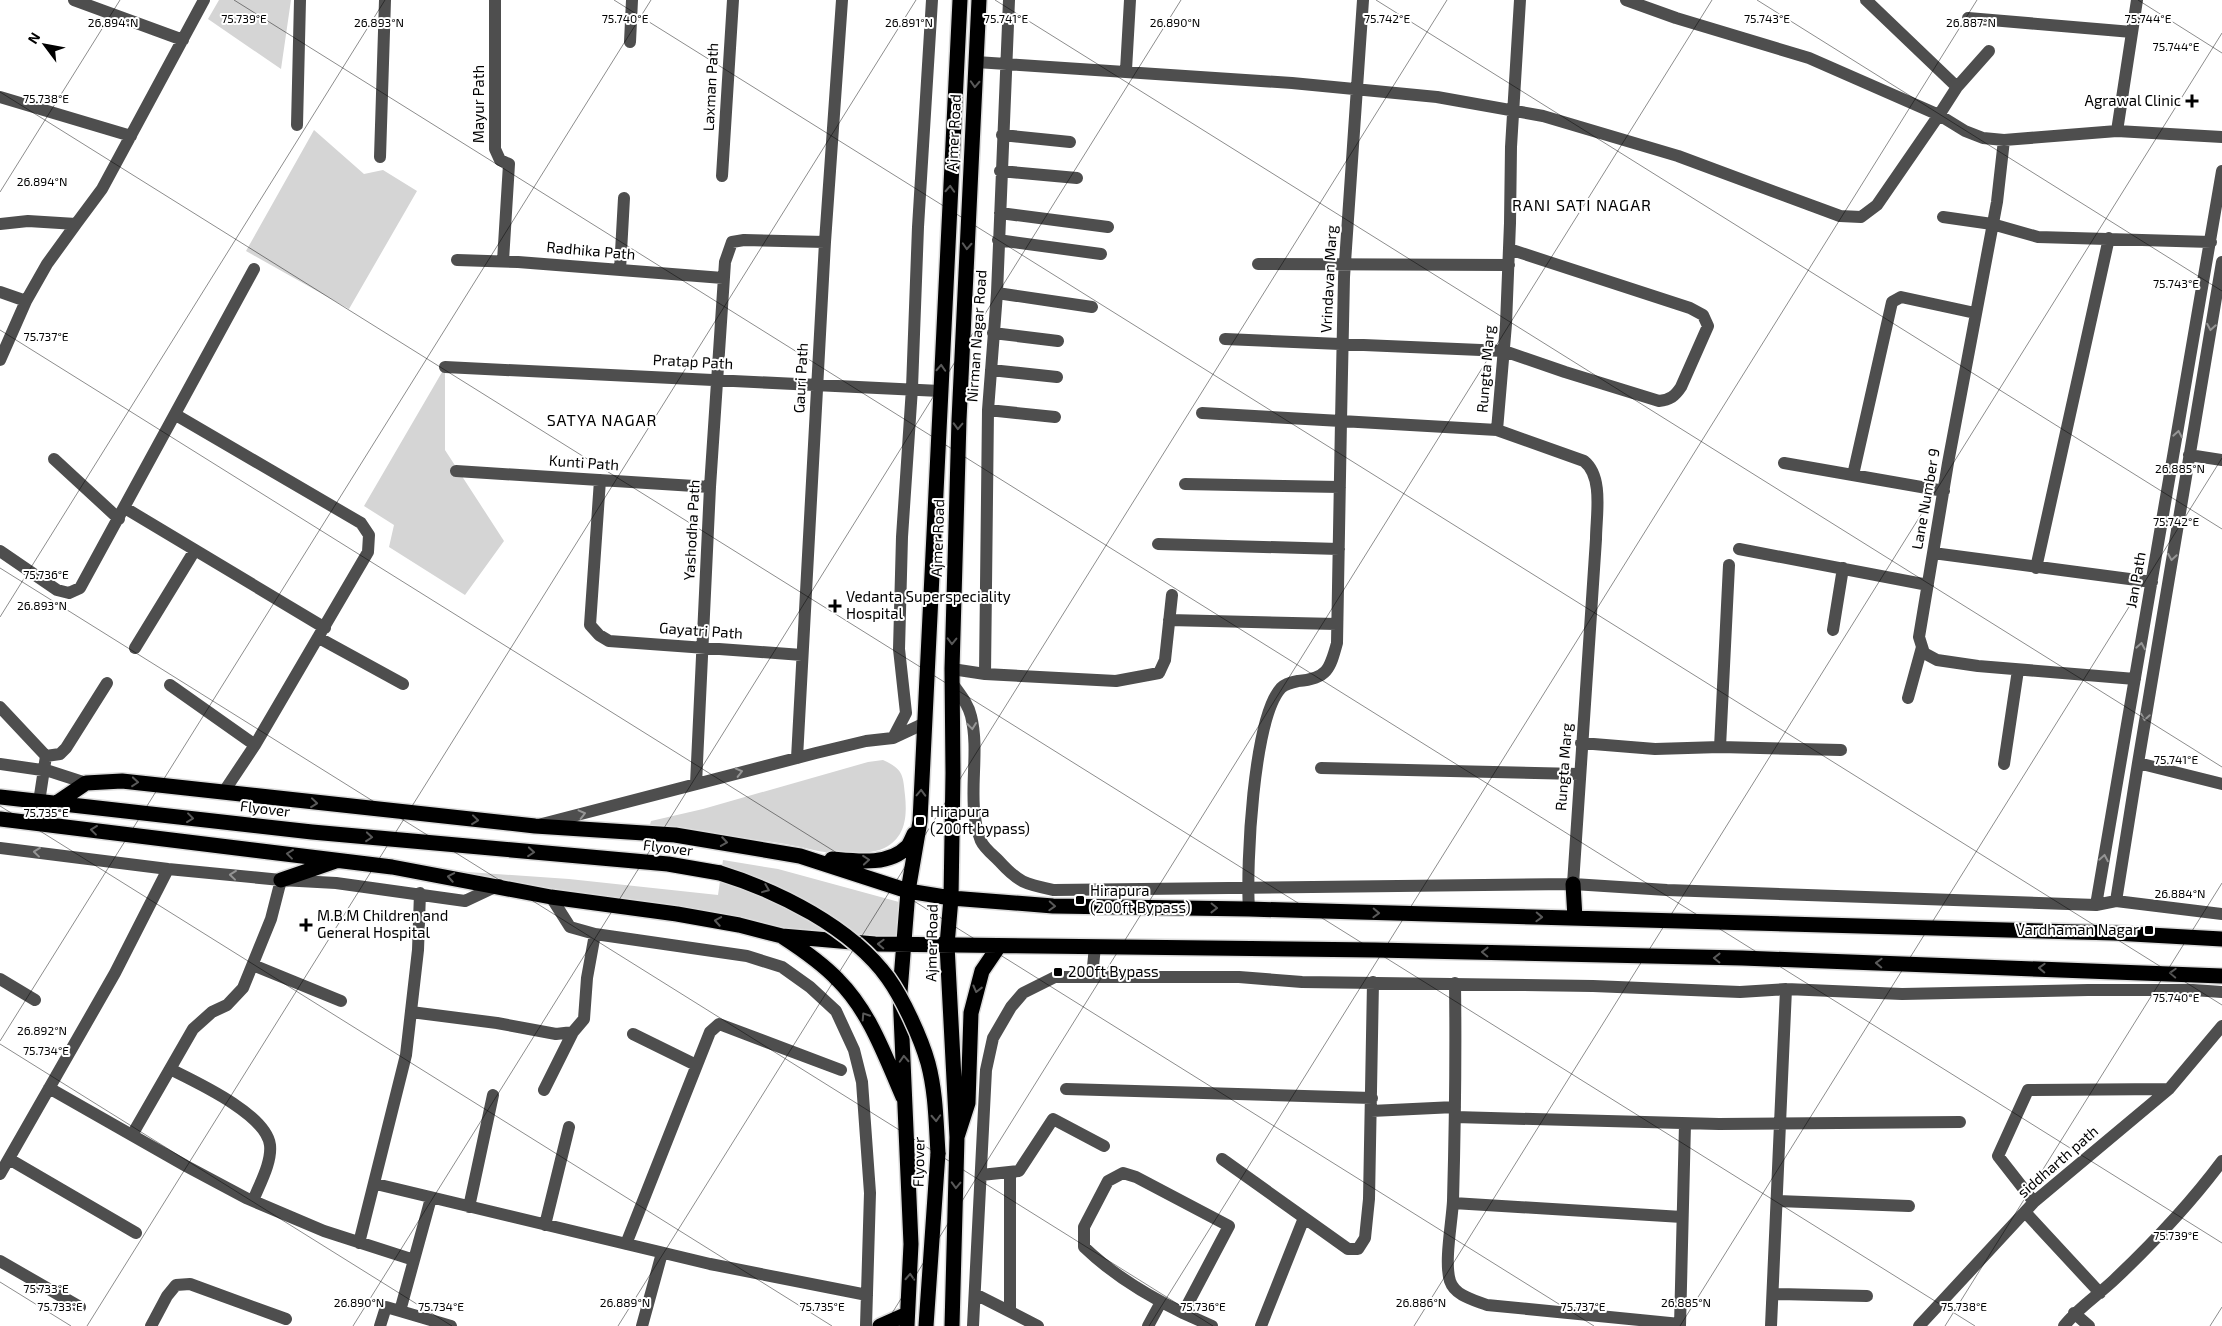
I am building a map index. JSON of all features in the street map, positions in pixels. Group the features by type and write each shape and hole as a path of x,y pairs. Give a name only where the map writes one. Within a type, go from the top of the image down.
{"highway":[{"name":"Ajmer Road","path":"907,1320 912,1244 900,992 908,891 920,821 923,724 960,0"},
{"name":"Ajmer Road","path":"957,1137 947,945 951,898 952,676 959,420 979,0"},
{"path":"55,804 86,783 122,781 535,826 675,835 800,856 856,861 892,858 908,847 920,821"},
{"name":"Flyover","path":"0,797 312,832 668,864 720,873 749,882 776,893 808,911 838,930 864,952 888,978 919,1035 928,1064 935,1101 938,1153 926,1326"},
{"path":"0,819 392,867 499,885 551,897 677,914 739,925 782,936 903,944 1375,950 1742,958 2222,976"},
{"path":"800,856 908,891 951,898 1053,906 1249,909 2114,933 2222,938"},
{"path":"282,880 339,860"},
{"path":"1573,884 1575,918"},
{"path":"782,936 813,957 838,980 855,1000 870,1022 907,1108"},
{"path":"952,1326 957,1137 968,1103 973,1004 982,971 999,946"},
{"path":"880,1326 907,1320"}],"street":[{"path":"74,0 183,40"},
{"path":"0,360 26,301 47,264 102,189 204,0"},
{"path":"297,125 300,0"},
{"path":"380,158 385,0"},
{"name":"Mayur Path","path":"495,0 495,149 500,160 509,164 504,261"},
{"path":"630,42 632,0"},
{"name":"Laxman Path","path":"722,176 733,0"},
{"name":"Gauri Path","path":"797,758 817,384 842,0"},
{"path":"893,738 906,714 899,649 902,537 912,388 918,227 932,0"},
{"name":"Nirman Nagar Road","path":"985,674 988,410 996,293 1009,0"},
{"path":"1126,70 1130,0"},
{"path":"1354,0 1363,0"},
{"name":"Vrindavan Marg","path":"1248,889 1253,793 1267,719 1274,699 1282,687 1294,682 1315,680 1328,669 1337,643 1345,263 1363,0"},
{"name":"Rungta Marg","path":"1520,0 1511,148 1504,351 1497,430 1584,461 1592,467 1595,474 1597,495 1596,539 1573,884"},
{"path":"1626,0 1772,48 1809,58 1939,115 1965,131 1983,138 2004,140 2117,131 2222,136"},
{"path":"1866,0 1957,87"},
{"path":"2117,131 2137,0"},
{"path":"1968,18 2132,32"},
{"path":"976,62 1126,70 1358,89 1437,97 1513,110 1543,116 1678,156 1840,216 1861,217 1877,205 1957,87 1989,51"},
{"path":"0,98 130,136"},
{"path":"1002,135 1070,142"},
{"name":"Lane Number 9","path":"1908,698 1922,647 1919,637 1992,224 2004,140"},
{"path":"1000,171 1077,178"},
{"name":"Jan Path","path":"2096,906 2222,171"},
{"path":"620,270 624,198"},
{"path":"1000,213 1108,227"},
{"path":"1943,216 1992,224 2038,237 2211,242"},
{"path":"0,224 28,221 76,224"},
{"path":"2036,568 2109,238"},
{"name":"Yashodha Path","path":"696,784 710,487 723,278 727,254 732,242 744,240 826,242"},
{"path":"998,240 1101,254"},
{"path":"1225,338 1504,351 1659,401 1667,400 1675,395 1681,387 1708,326 1703,315 1690,308 1509,249"},
{"name":"Radhika Path","path":"457,260 504,261 723,278"},
{"name":"Jan Path","path":"2116,902 2222,262"},
{"path":"1258,264 1508,265"},
{"path":"0,551 57,590 69,592 80,588 176,415 254,268"},
{"path":"0,292 26,301"},
{"path":"996,293 1092,307"},
{"path":"1854,475 1892,302 1901,297 1975,313"},
{"path":"993,333 1058,341"},
{"name":"Pratap Path","path":"444,367 912,388 940,391"},
{"path":"991,370 1057,377"},
{"path":"988,410 1055,417"},
{"path":"1202,413 1497,430"},
{"path":"176,415 361,523 369,535 368,552 255,745 223,793"},
{"path":"2189,455 2222,460"},
{"path":"54,459 122,513 195,550 404,684"},
{"path":"1784,463 1944,491"},
{"name":"Kunti Path","path":"456,471 710,487"},
{"name":"Gayatri Path","path":"600,480 590,625 599,635 609,641 802,655"},
{"path":"1185,484 1340,487"},
{"path":"1158,544 1339,549"},
{"path":"1739,549 1928,584"},
{"path":"135,648 195,550"},
{"path":"1933,553 2152,582"},
{"path":"1720,748 1729,564"},
{"path":"1832,630 1843,568"},
{"path":"1019,903 1015,879 982,842 977,821 973,786 975,745 971,715 952,676 985,674 1116,681 1159,673 1165,660 1172,595"},
{"path":"1169,620 1337,624"},
{"path":"1922,647 1924,653 1937,660 2018,670 2136,679"},
{"path":"2004,764 2018,670"},
{"path":"46,756 60,754 66,748 106,683"},
{"path":"170,685 255,745"},
{"path":"0,707 46,756"},
{"path":"535,826 866,741 893,738 923,724"},
{"path":"1581,744 1655,749 1840,750"},
{"path":"39,802 46,756"},
{"path":"2138,763 2222,784"},
{"path":"0,764 43,770 86,783"},
{"path":"1321,768 1580,774"},
{"path":"0,848 168,869 336,883 420,893 464,901 499,885"},
{"path":"0,1174 115,973 168,869"},
{"path":"1015,879 1054,890 1573,884 1668,890 2096,906 2116,902 2222,914"},
{"path":"132,1134 193,1029 212,1012 227,1004 242,988 271,919 282,880"},
{"path":"1248,889 1249,909"},
{"path":"359,1243 376,1184 406,1055 412,1012 420,893"},
{"path":"551,897 570,927 595,934 748,956 782,967 810,986 836,1011 854,1050 862,1082 870,1193 866,1326"},
{"path":"544,1090 573,1032 584,1019 587,978 595,934"},
{"path":"1092,976 1095,946"},
{"path":"253,965 341,1001"},
{"path":"973,1326 986,1070 993,1038 1002,1021 1022,993 1055,976 1174,975 1239,977 1302,982 1593,986 1740,992 1786,989 1902,994 2104,990 2194,990 2222,992"},
{"path":"0,979 35,1000"},
{"path":"1222,1159 1348,1249 1358,1249 1366,1238 1372,1105 1373,982"},
{"path":"1454,983 1455,1112 1453,1203 1449,1262 1450,1282 1465,1298 1487,1305 1680,1325 1685,1124"},
{"path":"1771,1326 1786,989"},
{"path":"412,1012 497,1023 556,1034 573,1032"},
{"path":"626,1244 710,1032 720,1024 841,1070"},
{"name":"siddharth path","path":"1918,1326 2030,1207 2169,1089 2222,1026"},
{"path":"634,1034 696,1065"},
{"path":"170,1069 211,1090 245,1112 260,1126 270,1144 268,1164 253,1201"},
{"path":"49,1088 186,1166 253,1201 359,1243 414,1260"},
{"path":"1066,1088 1685,1124 1780,1125 1960,1122"},
{"path":"2100,1293 2030,1207 1998,1156 2028,1090 2169,1089"},
{"path":"469,1207 493,1095"},
{"path":"981,1175 1019,1171 1053,1119 1104,1146"},
{"path":"545,1225 570,1127"},
{"path":"9,1159 136,1233"},
{"path":"2064,1326 2074,1312 2100,1293 2184,1208 2205,1185 2222,1161"},
{"path":"1010,1173 1010,1311"},
{"path":"1183,1313 1229,1226 1136,1176 1123,1174 1108,1181 1084,1227 1084,1247 1099,1261 1161,1302 1183,1313 1212,1326"},
{"path":"376,1184 710,1264 867,1294"},
{"path":"400,1311 431,1198"},
{"path":"1777,1201 1909,1206"},
{"path":"1453,1203 1682,1217"},
{"path":"1261,1326 1304,1218"},
{"path":"642,1326 662,1253"},
{"path":"0,1262 80,1308"},
{"path":"151,1326 167,1296 176,1285 190,1284 286,1319"},
{"path":"975,1294 1038,1326"},
{"path":"1773,1294 1867,1296"},
{"path":"1148,1326 1161,1302"},
{"path":"380,1326 386,1307 452,1326"},
{"path":"2074,1312 2089,1326"}],"shaded area":[{"path":"219,0 291,0 281,69 208,19"},
{"path":"314,130 364,174 383,170 417,191 349,309 246,251"},
{"path":"445,367 445,450 504,541 465,595 389,547 394,525 364,506"},
{"path":"883,760 895,766 901,773 906,802 905,817 899,836 888,846 876,851 845,854 831,853 779,843 649,828 651,821 703,809 868,762"},
{"path":"723,860 778,869 899,902 897,937 810,938 397,867 569,879 718,895"}],"place":[{"name":"Agrawal Clinic","path":"2192,101"},
{"name":"Vedanta Superspeciality Hospital","path":"835,606"},
{"name":"Hirapura (200ft bypass)","path":"920,821"},
{"name":"Hirapura (200ft Bypass)","path":"1080,900"},
{"name":"M.B.M Children and General Hospital","path":"306,925"},
{"name":"Vardhaman Nagar","path":"2149,930"},
{"name":"200ft Bypass","path":"1058,972"}],"district":[{"name":"RANI SATI NAGAR","path":"1582,205"},
{"name":"SATYA NAGAR","path":"602,420"}]}
